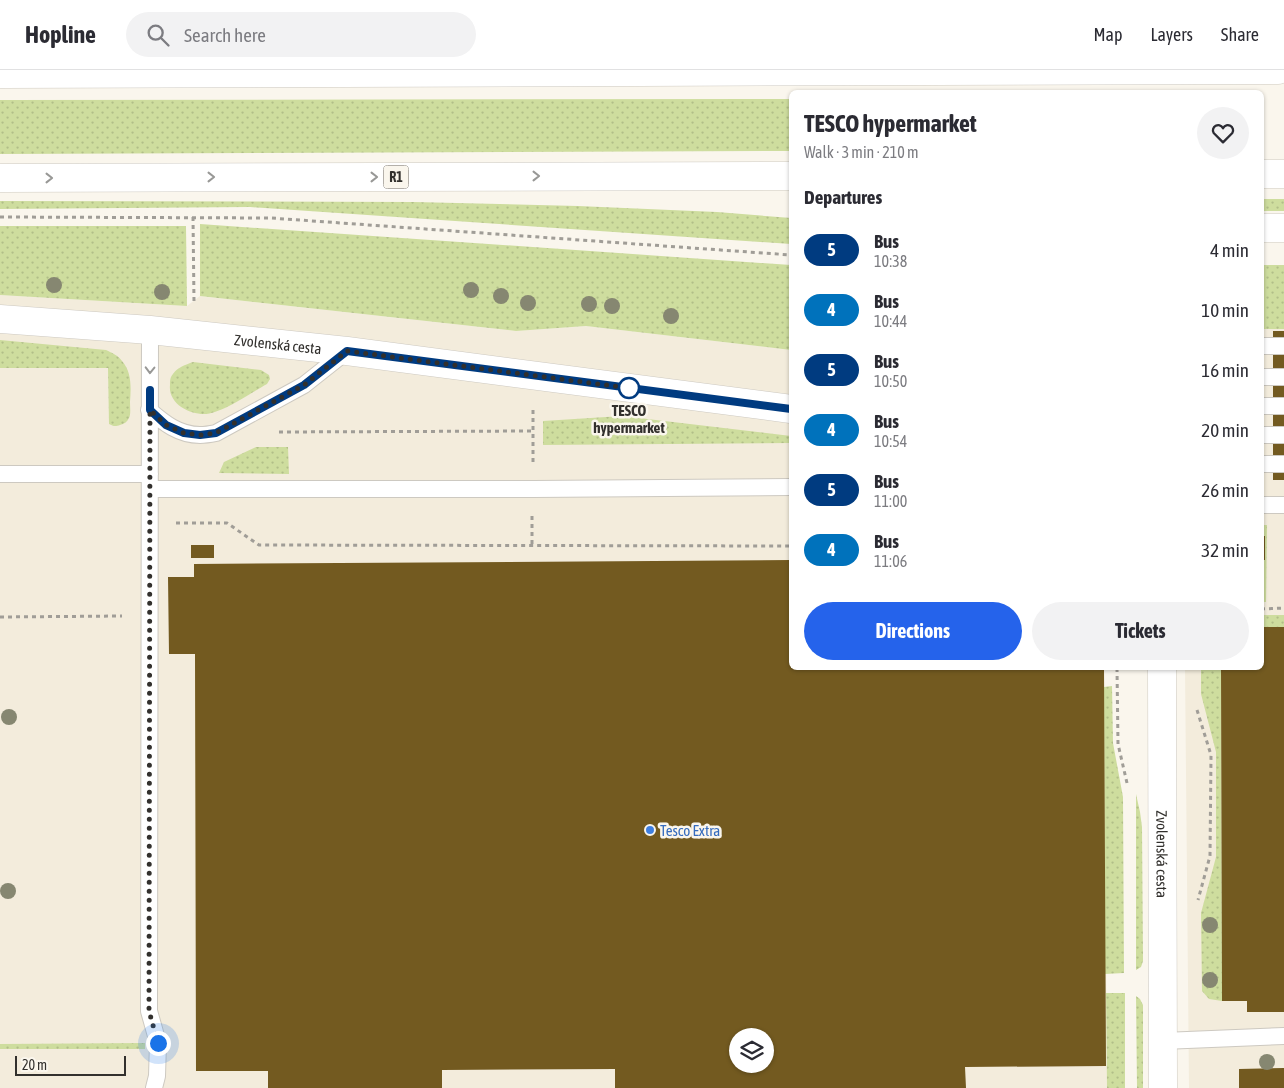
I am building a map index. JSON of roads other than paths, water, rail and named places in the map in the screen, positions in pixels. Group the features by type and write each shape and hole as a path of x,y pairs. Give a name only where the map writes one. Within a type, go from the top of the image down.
{"main road":[{"path":"0,74 1278,70"},
{"path":"1264,174 1284,174"},
{"name":"R1","path":"0,178 789,176"},
{"path":"1264,228 1284,228"},
{"name":"Zvolenská cesta","path":"0,318 150,330 347,351 789,408"},
{"name":"Zvolenská cesta","path":"1162,670 1163,1088"}],"lane":[{"path":"150,330 149,1011 158,1043 157,1076 154,1088"},
{"path":"1264,346 1284,346"},
{"path":"150,410 166,425 184,433 200,435 216,433 304,385 347,351"},
{"path":"1264,377 1284,376"},
{"path":"1264,406 1284,406"},
{"path":"1264,436 1284,435"},
{"path":"1264,464 1284,464"},
{"path":"0,474 150,481 454,489 789,487"},
{"path":"1264,505 1284,505"},
{"path":"1163,1041 1284,1036"}],"place":[{"name":"TESCO hypermarket","path":"629,388"},
{"name":"Tesco Extra","path":"650,830"}]}
